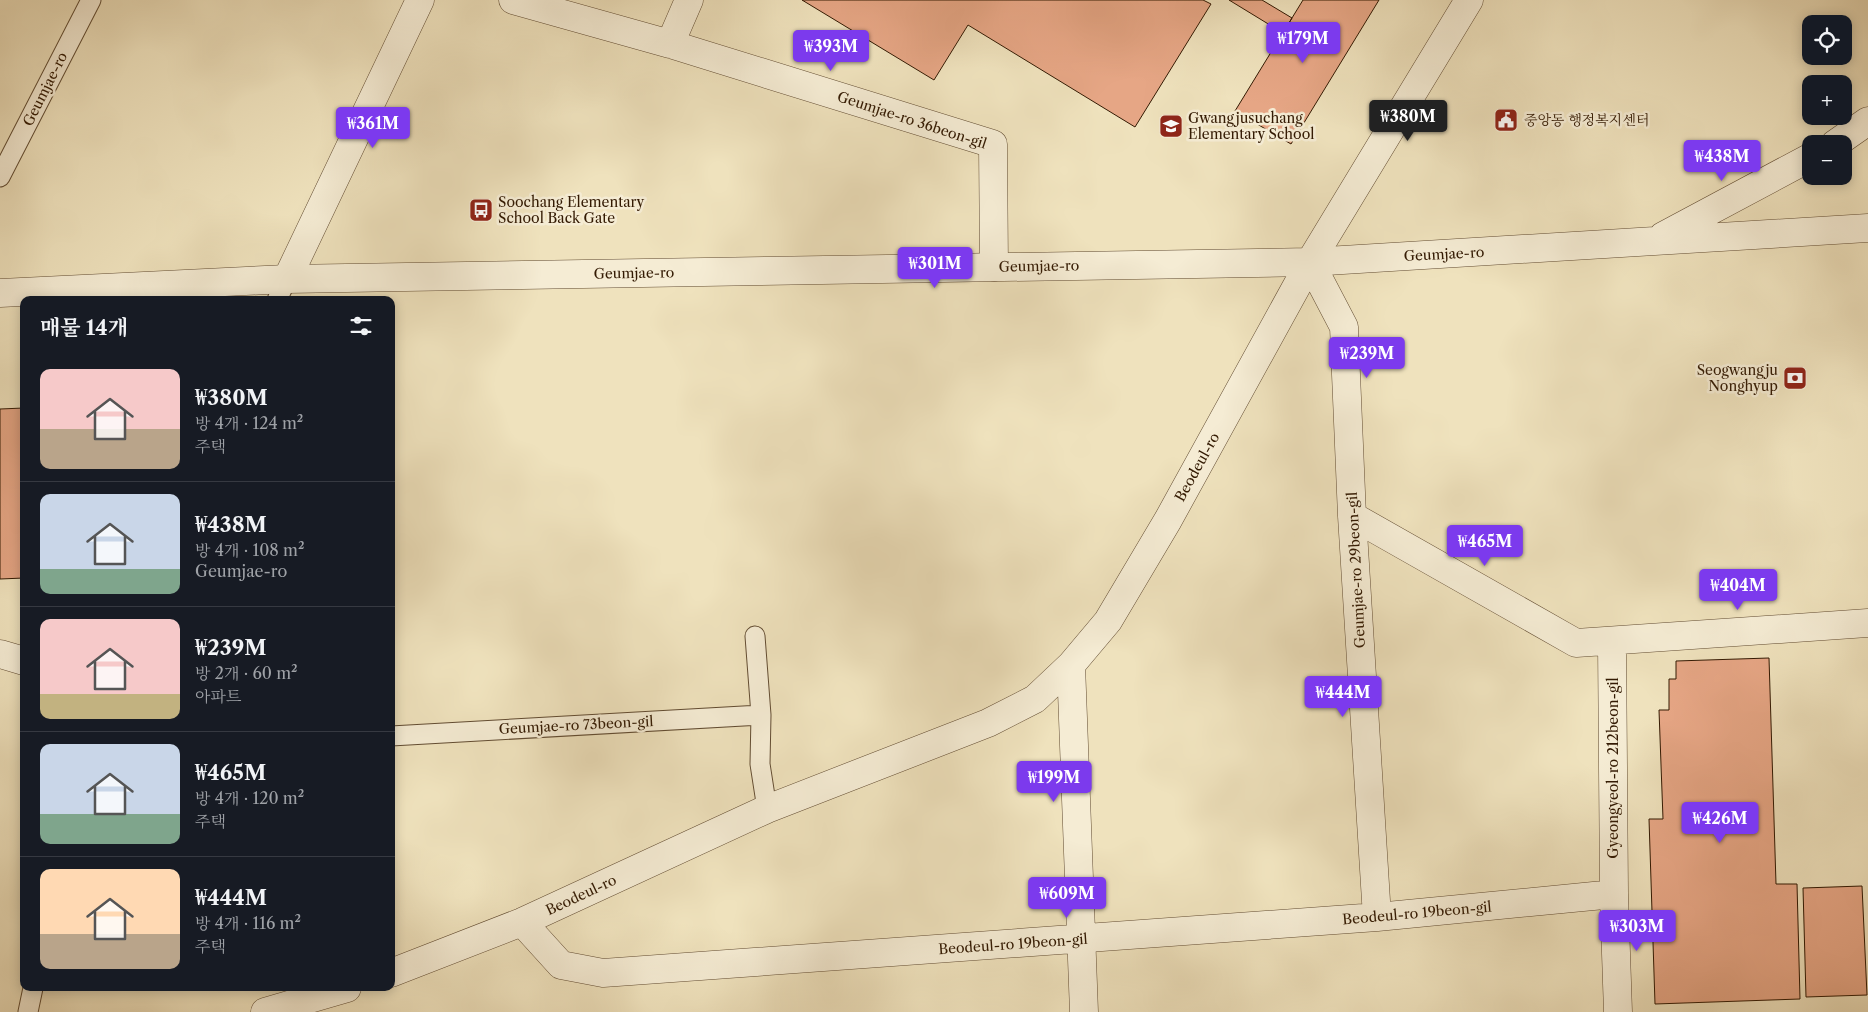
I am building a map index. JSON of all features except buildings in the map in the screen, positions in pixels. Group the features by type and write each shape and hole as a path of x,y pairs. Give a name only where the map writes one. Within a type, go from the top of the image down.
{"street":[{"path":"282,290 420,0"},
{"name":"Geumjae-ro 36beon-gil","path":"513,0 670,44 993,144 994,267"},
{"path":"670,44 690,0"},
{"name":"Beodeul-ro","path":"395,971 522,922 767,809 988,722 1035,699 1071,665 1113,613 1168,520 1310,262 1469,0"},
{"path":"1848,135 1868,121"},
{"path":"1653,241 1765,184 1802,162"},
{"name":"Geumjae-ro","path":"0,293 282,290 994,267 1310,262 1868,228"},
{"name":"Geumjae-ro 29beon-gil","path":"1310,262 1344,327 1352,516 1377,917"},
{"path":"1352,516 1576,643 1868,623"},
{"name":"Gyeongyeol-ro 212beon-gil","path":"1612,642 1614,894 1618,1012"},
{"path":"0,654 20,660"},
{"path":"1071,665 1084,1012"},
{"name":"Beodeul-ro 19beon-gil","path":"522,922 561,965 603,973 1377,917 1614,894"},
{"path":"270,1005 333,991"}],"lane":[{"name":"Geumjae-ro","path":"0,177 91,0"},
{"path":"755,636 761,715 760,764 767,809"},
{"name":"Geumjae-ro 73beon-gil","path":"395,736 761,715"},
{"path":"28,1012 32,991"}],"place":[{"name":"중앙동 행정복지센터","path":"1506,120"},
{"name":"Gwangjusuchang Elementary School","path":"1171,126"},
{"name":"Soochang Elementary School Back Gate","path":"481,210"},
{"name":"Seogwangju Nonghyup","path":"1795,378"}]}
